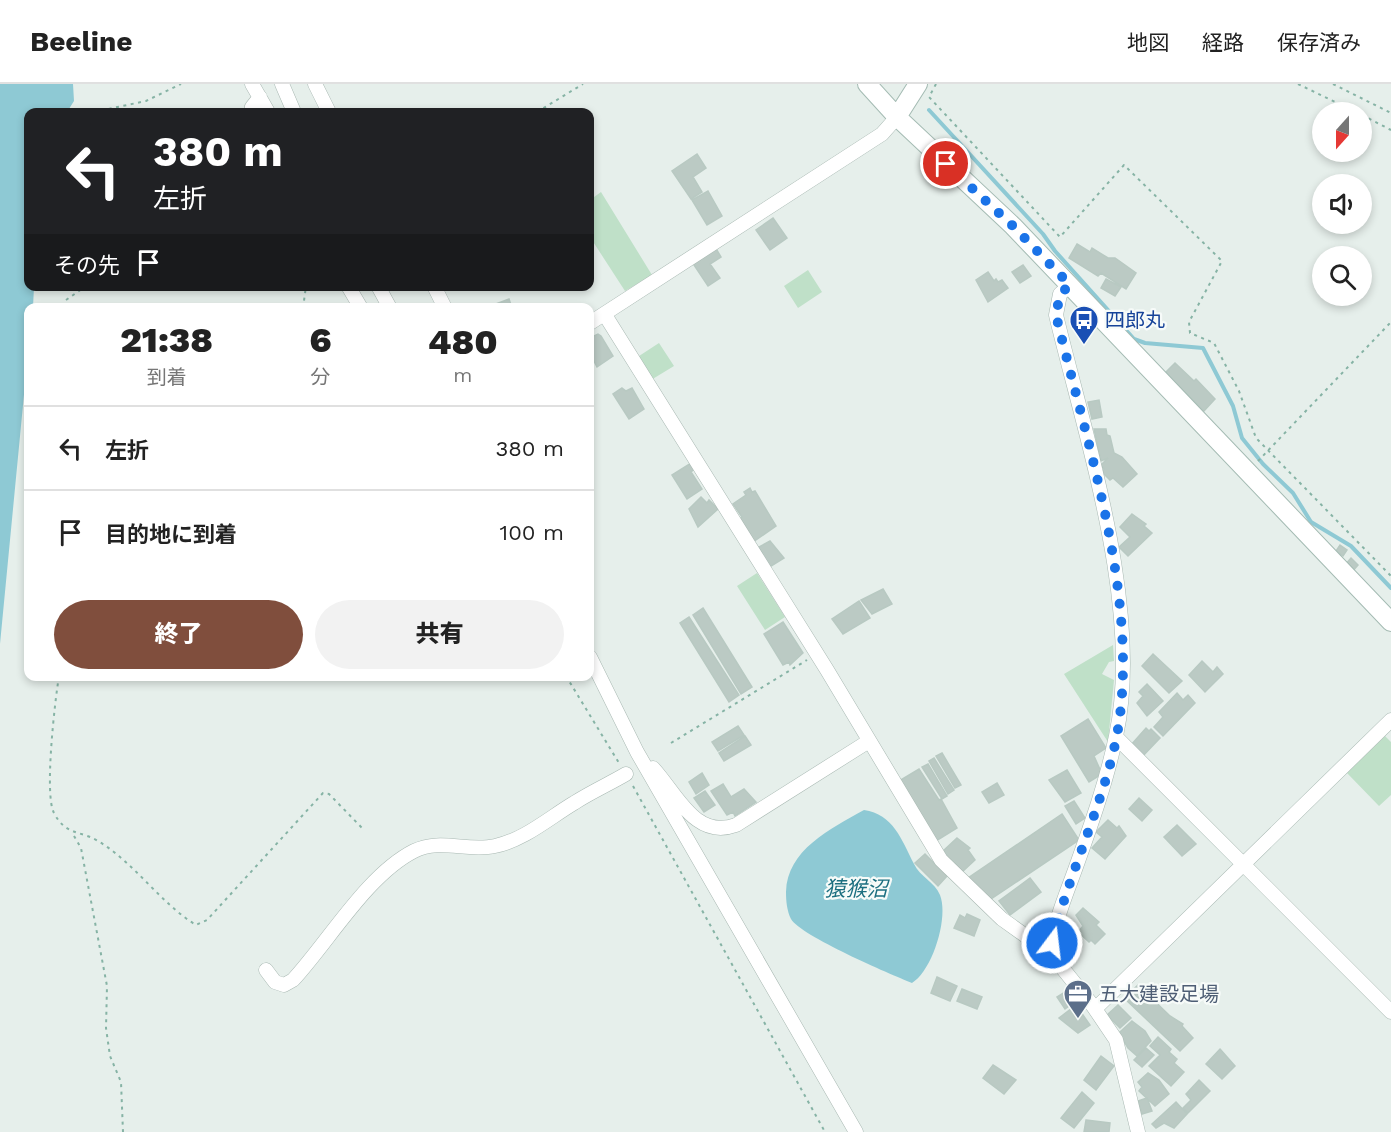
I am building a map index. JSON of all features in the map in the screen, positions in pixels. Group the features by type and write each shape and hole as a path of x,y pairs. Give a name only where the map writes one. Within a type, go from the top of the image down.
{"street":[{"path":"252,84 266,108"},
{"path":"282,84 292,108"},
{"path":"315,84 322,106"},
{"path":"867,84 897,117 1013,226 1391,622"},
{"path":"594,321 882,134 897,117 918,84"},
{"path":"253,108 260,97"},
{"path":"1052,954 1058,920 1089,829 1116,737 1123,674 1117,586 1092,462 1056,315 1060,294 1070,285"},
{"path":"605,315 817,654 941,860 1002,919 1029,941 1052,954 1116,1040 1138,1132"},
{"path":"594,670 644,765 856,1132"},
{"path":"1095,1009 1391,720"},
{"path":"1116,737 1246,864 1391,1012"},
{"path":"644,765 649,763 688,812 713,829 723,830 736,825 869,741"},
{"path":"266,970 275,981 284,985 293,980 376,881 412,852 432,844 471,848 496,846 537,828 576,801 626,774"}],"path":[{"path":"113,108 146,101 181,84"},
{"path":"544,108 583,84"},
{"path":"936,84 929,97 1060,237 1124,165 1222,261 1189,322 1190,333 1214,343 1239,391 1256,438 1391,576"},
{"path":"1298,84 1335,102"},
{"path":"1333,84 1391,112"},
{"path":"1372,121 1391,130"},
{"path":"66,300 79,291"},
{"path":"1256,463 1391,322"},
{"path":"671,742 817,654"},
{"path":"59,681 50,788 52,812 71,833 98,841 196,925 207,920 323,793 329,794 364,830"},
{"path":"569,681 626,774 825,1132"},
{"path":"74,836 81,848 107,986 106,1028 110,1056 122,1082 123,1132"}],"green space":[{"path":"601,192 652,275 625,291 594,243 594,197"},
{"path":"808,270 822,292 798,308 784,286"},
{"path":"659,343 674,366 651,380 636,358"},
{"path":"757,573 785,617 765,630 737,586"},
{"path":"1113,645 1114,661 1109,662 1102,674 1114,680 1108,742 1064,674"},
{"path":"1385,736 1391,742 1391,795 1379,806 1347,773"}],"water":[{"path":"0,84 73,84 74,101 70,108 24,108 24,291 34,291 33,303 24,303 24,395 0,644"},
{"name":"猿猴沼","path":"864,810 874,812 889,823 901,837 917,869 935,886 940,895 942,917 937,943 926,967 912,983 811,935 791,919 789,913 786,892 788,877 802,853 825,833"}],"building":[{"path":"697,154 706,168 693,177 702,192 691,199 672,171"},
{"path":"708,191 722,216 707,225 692,200"},
{"path":"773,218 787,238 770,250 756,230"},
{"path":"1077,244 1090,252 1092,248 1108,258 1115,258 1136,273 1126,289 1101,273 1098,276 1069,258"},
{"path":"715,247 721,257 710,264 720,278 708,286 692,262"},
{"path":"1023,265 1031,276 1020,283 1012,272"},
{"path":"988,272 994,281 1002,280 1008,288 988,302 976,280"},
{"path":"1106,279 1121,287 1115,296 1101,288"},
{"path":"509,299 510,303 499,303"},
{"path":"598,334 613,356 597,367 594,361 594,336"},
{"path":"1175,363 1194,381 1196,379 1215,399 1204,411 1165,373"},
{"path":"622,388 626,391 632,388 644,409 629,419 613,394"},
{"path":"1099,400 1102,417 1092,419 1088,402"},
{"path":"1094,429 1106,429 1114,453 1122,457 1137,474 1123,487 1113,478 1110,480 1102,472 1104,469 1101,465 1108,458 1101,461"},
{"path":"691,463 694,469 691,472 702,489 687,499 672,475"},
{"path":"750,488 752,492 755,491 776,526 753,542 739,520 742,517 733,504 746,495 744,492"},
{"path":"701,497 707,503 709,500 718,509 698,527 689,509"},
{"path":"1132,514 1146,524 1144,526 1152,533 1128,556 1119,547 1130,537 1120,527"},
{"path":"770,541 784,558 768,568 757,548"},
{"path":"1340,545 1347,550 1343,556 1336,551"},
{"path":"1351,558 1358,565 1352,572 1345,565"},
{"path":"883,589 892,604 872,614 861,600"},
{"path":"859,601 870,618 843,634 832,619"},
{"path":"703,608 752,687 741,694 693,615"},
{"path":"689,617 739,695 729,702 680,623"},
{"path":"783,622 803,653 790,665 789,662 783,665 764,634"},
{"path":"1153,654 1182,681 1169,693 1142,666"},
{"path":"1202,661 1213,672 1217,667 1223,674 1205,692 1189,675"},
{"path":"1147,684 1163,701 1147,716 1137,703 1143,696 1139,692"},
{"path":"1177,693 1183,700 1188,695 1195,703 1163,736 1154,727 1163,717 1159,712"},
{"path":"1088,719 1106,748 1094,756 1102,774 1089,782 1061,736"},
{"path":"738,726 744,735 718,751 712,742"},
{"path":"1146,728 1149,731 1151,729 1160,738 1142,757 1131,745"},
{"path":"745,736 751,745 724,761 719,753"},
{"path":"942,753 961,785 955,788 936,756"},
{"path":"934,758 954,790 948,794 929,761"},
{"path":"928,764 947,796 942,799 922,767"},
{"path":"919,769 939,800 941,799 957,828 936,841 899,781"},
{"path":"1067,770 1081,793 1065,802 1049,780"},
{"path":"702,773 709,785 696,794 689,782"},
{"path":"997,783 1004,795 989,803 982,792"},
{"path":"723,784 731,797 744,789 756,802 735,816 733,812 727,815 711,791"},
{"path":"705,791 715,805 704,812 694,798"},
{"path":"1139,798 1152,810 1142,821 1129,809"},
{"path":"1074,801 1085,818 1076,824 1065,806"},
{"path":"1062,814 1079,840 988,901 976,884 973,886 968,878"},
{"path":"1108,820 1117,828 1119,826 1126,836 1105,859 1092,848 1102,837 1096,832"},
{"path":"1177,825 1196,844 1182,856 1164,837"},
{"path":"957,838 970,848 968,850 975,860 961,873 942,852"},
{"path":"925,854 947,876 938,886 915,863"},
{"path":"1030,878 1041,892 1010,915 999,901"},
{"path":"1083,908 1099,922 1096,925 1105,934 1095,944 1091,940 1089,942 1078,932 1083,926 1076,915"},
{"path":"967,914 980,920 974,936 954,928 960,915 965,918"},
{"path":"937,977 957,986 950,1001 931,993"},
{"path":"1138,985 1170,1016 1183,1024 1182,1026 1193,1038 1180,1051 1124,998"},
{"path":"962,989 982,997 977,1009 957,1001"},
{"path":"1065,992 1073,1003 1065,1009 1057,997"},
{"path":"1076,1005 1090,1025 1078,1033 1059,1018"},
{"path":"1118,1005 1131,1018 1120,1028 1107,1015"},
{"path":"1132,1021 1145,1031 1151,1041 1137,1056 1128,1048 1119,1033"},
{"path":"1158,1037 1171,1049 1169,1052 1177,1059 1174,1063 1184,1072 1171,1086 1149,1066 1160,1055 1150,1046"},
{"path":"1146,1048 1154,1055 1142,1067 1134,1060"},
{"path":"1220,1049 1235,1066 1222,1079 1206,1064"},
{"path":"1101,1056 1114,1066 1096,1090 1084,1080"},
{"path":"993,1065 1016,1080 1004,1094 983,1078"},
{"path":"1148,1073 1159,1080 1169,1094 1155,1106 1139,1091 1142,1087 1138,1082"},
{"path":"1199,1080 1210,1091 1188,1113 1183,1108 1191,1100 1186,1094"},
{"path":"1082,1092 1094,1103 1074,1128 1061,1118"},
{"path":"1147,1098 1152,1111 1142,1114 1138,1101"},
{"path":"1176,1102 1187,1114 1174,1128 1164,1123 1156,1128 1152,1124"},
{"path":"1086,1120 1110,1123 1109,1132 1084,1132"}],"waterway":[{"path":"929,110 1043,234 1055,251 1134,339 1145,343 1203,348 1233,406 1242,438 1263,464 1293,493 1311,522 1351,546 1391,588"}],"place":[{"name":"四郎丸","path":"1084,346"},
{"name":"五大建設足場","path":"1078,1020"}],"route":[{"path":"946,164 1013,226 1070,285 1060,294 1056,305 1056,315 1092,462 1117,586 1122,630 1123,674 1116,737 1052,943"}]}
